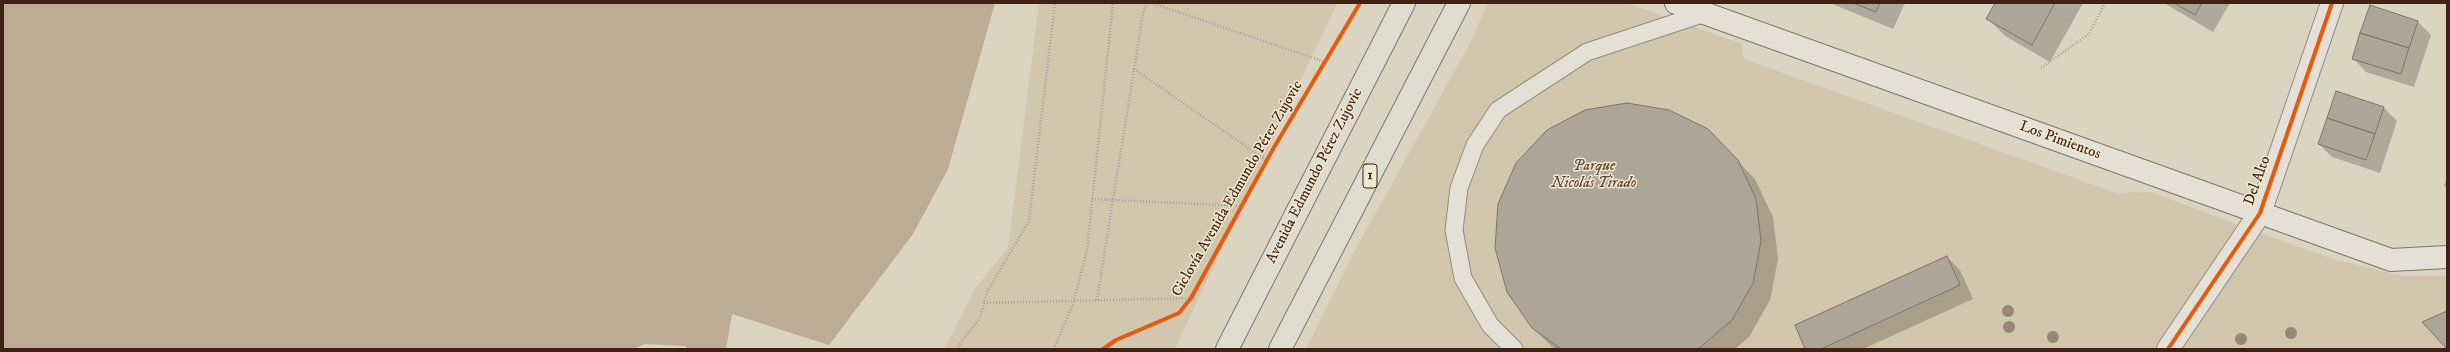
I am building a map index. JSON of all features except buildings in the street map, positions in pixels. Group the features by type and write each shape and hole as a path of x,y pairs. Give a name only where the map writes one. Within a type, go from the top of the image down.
{"highway":[{"name":"Avenida Edmundo Pérez Zujovic","path":"1227,349 1404,3"},
{"name":"1","path":"1280,349 1460,3"}],"main road":[{"name":"Los Pimientos","path":"1676,3 2391,260 2447,257"},
{"name":"Del Alto","path":"2168,349 2260,213 2332,3"}],"lane":[{"path":"1514,349 1490,325 1464,278 1454,230 1459,188 1475,145 1498,110 1587,52 1705,13"}],"path":[{"path":"956,349 980,318 987,292 1029,221 1055,3"},
{"path":"1054,349 1074,301 1087,250 1113,3"},
{"path":"1097,300 1143,13 1147,3"},
{"path":"1152,3 1325,62"},
{"path":"1355,11 1359,3"},
{"path":"2041,68 2089,34 2105,3"},
{"path":"1321,68 1329,55"},
{"path":"1134,70 1267,161"},
{"path":"1092,199 1242,206"},
{"path":"984,303 1191,298"}],"green space":[{"path":"1039,3 1337,3 1175,349 944,349 974,290 1008,248"},
{"name":"Parque Nicolás Tirado","path":"1488,3 1627,3 1742,44 1744,59 2116,193 2151,192 2337,260 2402,276 2447,276 2447,349 1306,349 1353,254 1468,47"}],"shaded area":[{"path":"3,3 995,3 948,169 913,234 829,345 732,314 726,349 687,349 686,346 645,344 634,349 3,349"}],"cycle path":[{"name":"Ciclovía Avenida Edmundo Pérez Zujovic","path":"1103,349 1116,340 1179,313 1191,298 1273,149 1360,3"},
{"path":"2168,349 2260,213 2332,3"}]}
